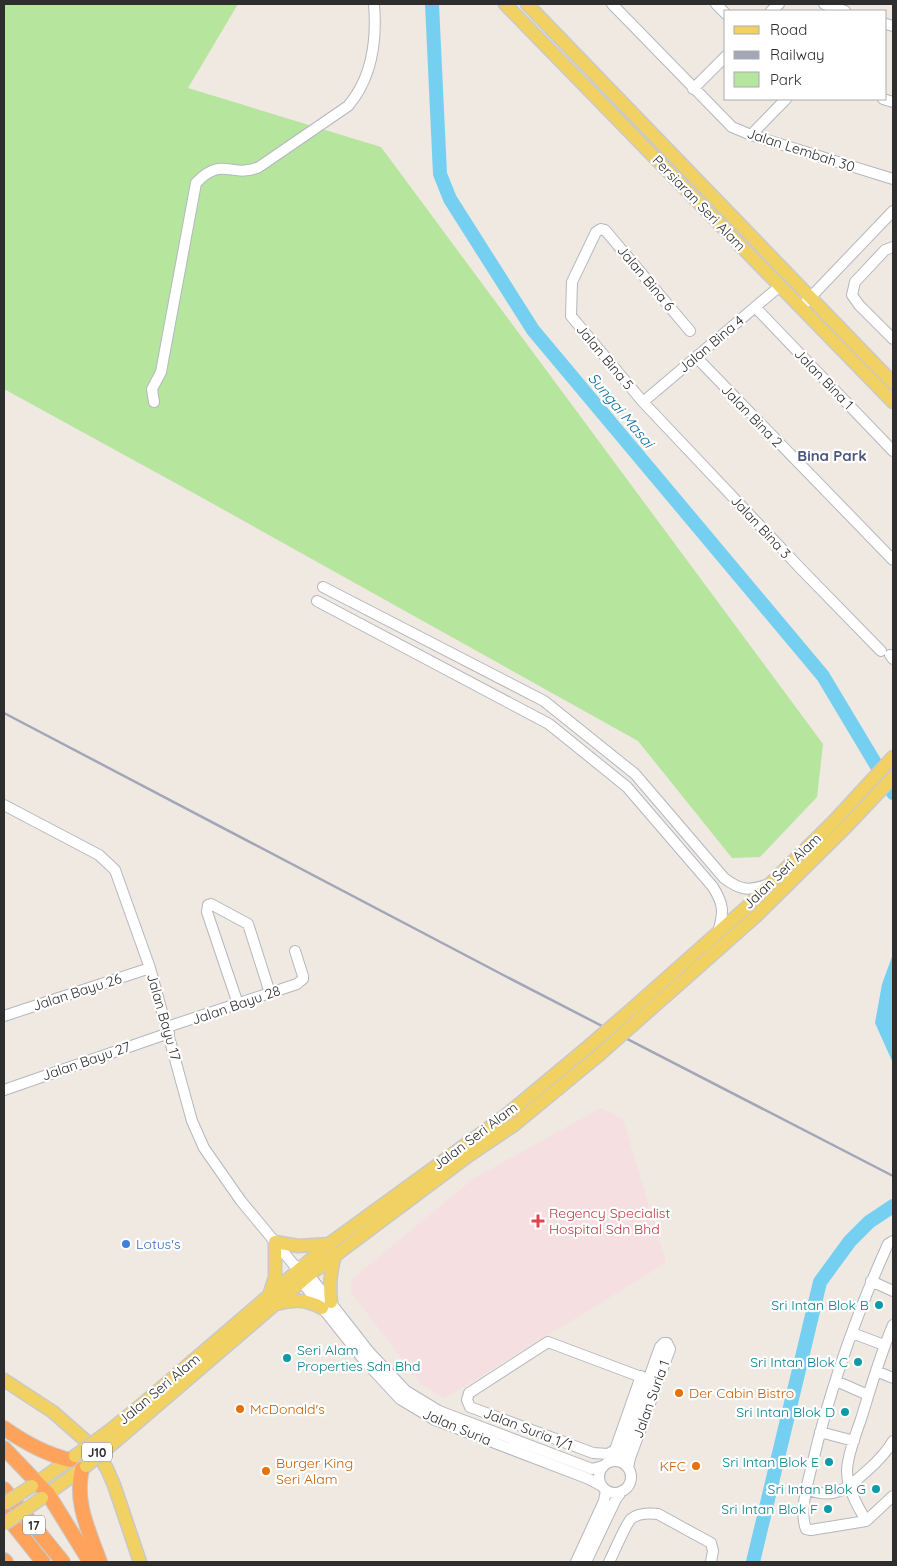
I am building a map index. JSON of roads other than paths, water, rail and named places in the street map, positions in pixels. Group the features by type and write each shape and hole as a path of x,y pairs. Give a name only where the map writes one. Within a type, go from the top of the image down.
{"highway":[{"path":"4,1428 21,1441 50,1455 73,1458"},
{"path":"4,1448 45,1496 90,1562"},
{"path":"84,1468 78,1490 84,1516 100,1562"},
{"name":"17","path":"4,1489 63,1562"},
{"name":"17","path":"4,1513 43,1562"}],"main road":[{"name":"Persiaran Seri Alam","path":"505,4 780,286 806,302 893,383"},
{"name":"Persiaran Seri Alam","path":"527,4 806,302 893,402"},
{"name":"Jalan Seri Alam","path":"333,1249 505,1116 625,1014 769,884 833,822 892,758"},
{"name":"Jalan Seri Alam","path":"4,1524 84,1468 145,1402 272,1300 300,1273 514,1125 599,1055 755,917 844,830 893,777"},
{"path":"275,1242 333,1249 326,1305 309,1301 272,1300 275,1276 275,1242"},
{"name":"J10","path":"4,1380 54,1412 94,1448 114,1485 140,1562"},
{"name":"Jalan Seri Alam","path":"4,1504 73,1458 113,1436"}],"street":[{"path":"154,402 152,389 161,372 196,183 215,169 242,172 259,167 348,106 356,97 374,50 376,33 374,4"},
{"name":"Jalan Lembah 30","path":"612,4 732,127 751,135 893,179"},
{"path":"824,4 842,10"},
{"path":"693,89 724,58"},
{"path":"751,135 785,100"},
{"path":"806,302 893,210"},
{"name":"Jalan Bina 6","path":"601,229 605,230 690,331"},
{"name":"Jalan Bina 5","path":"601,229 596,232 572,282 571,316 643,402"},
{"path":"893,247 885,250 855,282 852,295 859,305 893,339"},
{"name":"Jalan Bina 4","path":"643,402 780,286"},
{"name":"Jalan Bina 1","path":"755,307 893,451"},
{"name":"Jalan Bina 2","path":"696,357 893,560"},
{"name":"Jalan Bina 3","path":"643,402 888,655"},
{"path":"323,587 544,701 635,774 730,882 735,886 749,889 769,884"},
{"path":"317,601 550,724 627,787 713,887 722,901 723,916 718,932"},
{"name":"Jalan Bayu 17","path":"4,805 99,855 116,870 150,968 192,1122 204,1148 241,1201 300,1273"},
{"path":"238,1004 207,912 208,906 211,904 248,924 270,993"},
{"name":"Jalan Bayu 28","path":"168,1030 297,984 303,979 303,973 295,951"},
{"name":"Jalan Bayu 26","path":"4,1016 150,968"},
{"name":"Jalan Bayu 27","path":"4,1090 168,1030"},
{"path":"893,1241 888,1244 871,1281 836,1381 820,1432 806,1489 803,1523 806,1529 811,1530 866,1521 893,1496"},
{"name":"Jalan Suria","path":"300,1273 326,1305 406,1392 439,1411 592,1469 608,1463"},
{"path":"871,1281 893,1291"},
{"name":"Jalan Suria","path":"326,1305 363,1359 400,1399 435,1420 589,1479 604,1488"},
{"path":"866,1521 849,1488 847,1470 868,1395 884,1345 893,1324"},
{"path":"852,1333 884,1345"},
{"name":"Jalan Suria 1/1","path":"548,1342 649,1380 615,1450 608,1454 593,1453 470,1407 467,1400 469,1394 548,1342"},
{"path":"876,1371 893,1378"},
{"name":"Jalan Suria 1","path":"608,1463 621,1454 649,1380"},
{"name":"Jalan Suria 1","path":"628,1468 649,1380"},
{"path":"836,1381 868,1395"},
{"path":"820,1432 854,1441"},
{"path":"806,1489 826,1494 849,1488 889,1457 893,1441"},
{"path":"541,1450 564,1452 568,1451 571,1445"},
{"path":"576,1562 604,1501 604,1488 599,1476 608,1463 623,1463 628,1468 631,1479 616,1499 586,1562"},
{"path":"604,1488 611,1492 622,1491"},
{"path":"609,1562 630,1520 640,1514 658,1514 711,1543 713,1551 710,1562"}],"water":[{"path":"893,954 893,1063 875,1023 882,984"}],"waterway":[{"name":"Sungai Masai","path":"432,4 440,174 450,199 533,330 823,676 893,793"},
{"name":"Sungai Masai","path":"753,1562 820,1282 850,1241 869,1222 893,1206"}],"railway":[{"path":"4,713 507,977 893,1176"}],"place":[{"name":"Regency Specialist Hospital Sdn Bhd","path":"538,1221"},
{"name":"Lotus's","path":"126,1244"},
{"name":"Sri Intan Blok B","path":"879,1305"},
{"name":"Seri Alam Properties Sdn Bhd","path":"287,1358"},
{"name":"Sri Intan Blok C","path":"858,1362"},
{"name":"Der Cabin Bistro","path":"679,1393"},
{"name":"McDonald's","path":"240,1409"},
{"name":"Sri Intan Blok D","path":"845,1412"},
{"name":"Sri Intan Blok E","path":"829,1462"},
{"name":"KFC","path":"696,1466"},
{"name":"Burger King Seri Alam","path":"266,1471"},
{"name":"Sri Intan Blok G","path":"876,1489"},
{"name":"Sri Intan Blok F","path":"828,1509"}],"district":[{"name":"Bina Park","path":"832,455"}]}
